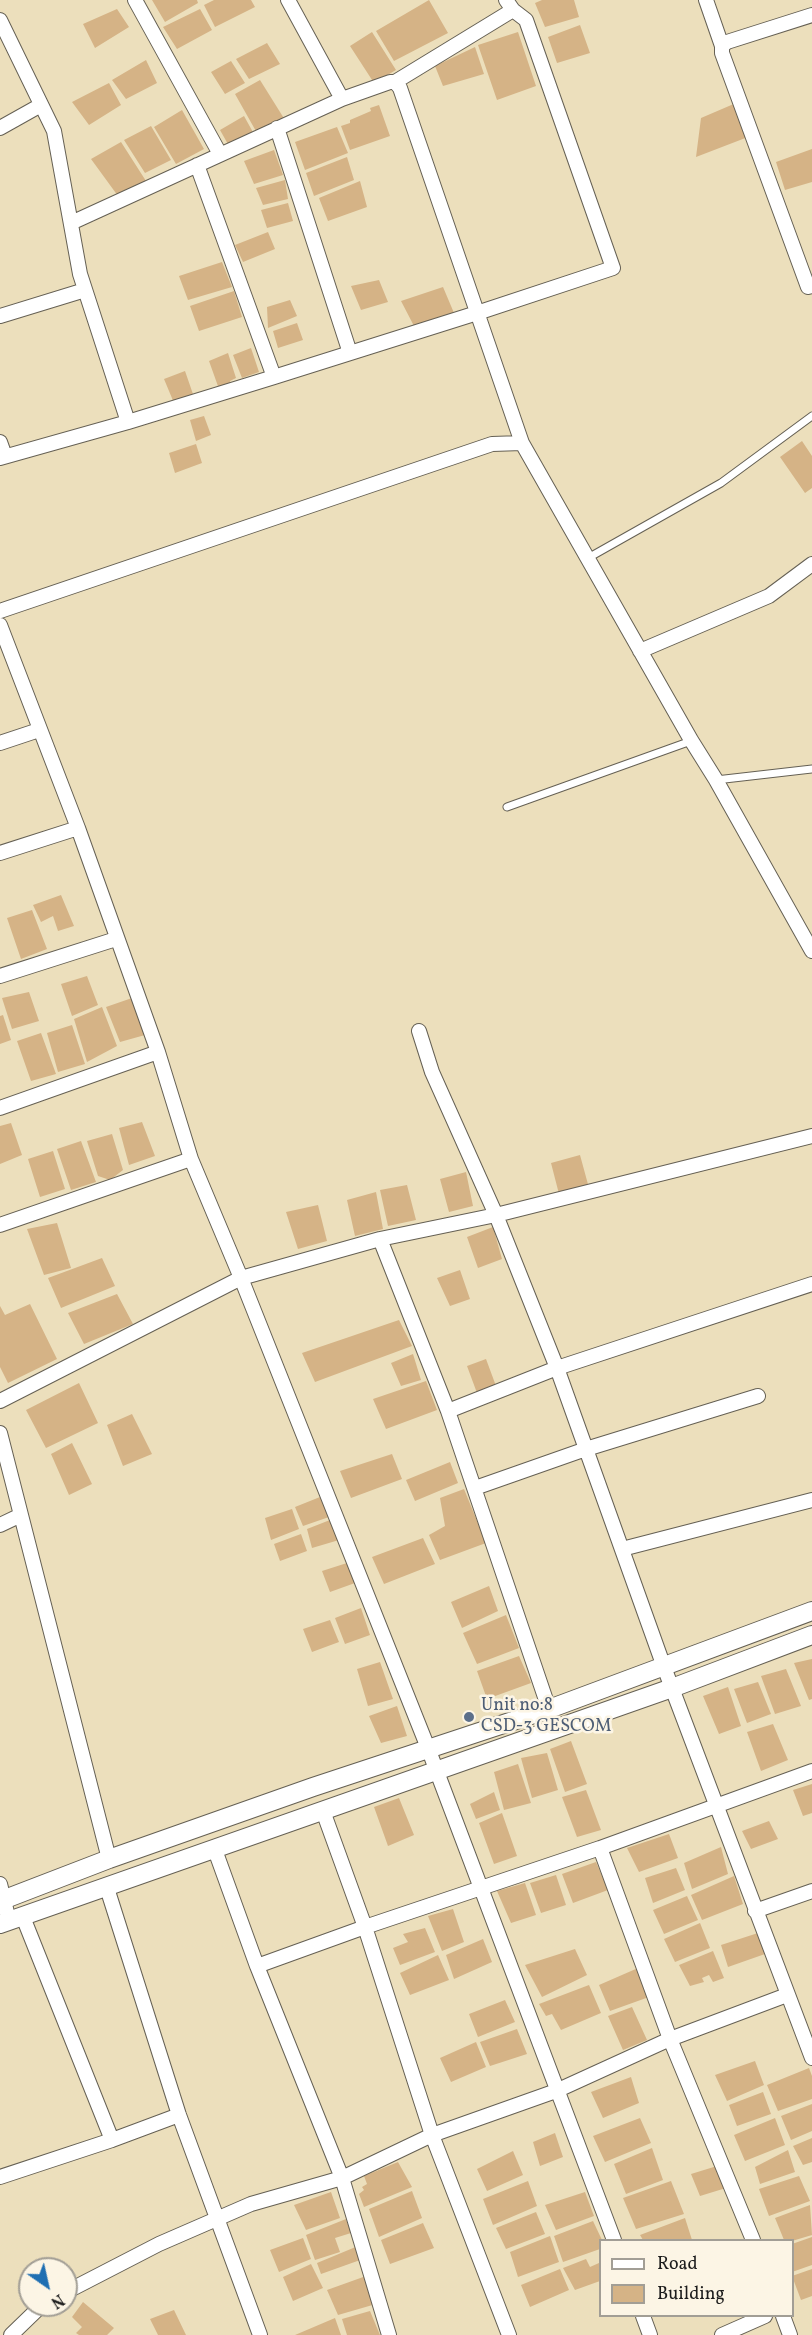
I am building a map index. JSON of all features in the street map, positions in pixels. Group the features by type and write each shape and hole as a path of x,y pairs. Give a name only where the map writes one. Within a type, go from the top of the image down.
{"street":[{"path":"135,0 220,154"},
{"path":"288,0 342,99"},
{"path":"706,0 722,46 722,53 808,287 812,286"},
{"path":"0,442 2,457 128,422 613,268 526,20 509,5 395,82 342,99 71,223"},
{"path":"722,46 727,42 812,15"},
{"path":"0,20 54,131 80,274 128,422"},
{"path":"395,82 400,88 522,443 812,951"},
{"path":"0,128 41,105"},
{"path":"277,128 350,353"},
{"path":"197,165 274,376"},
{"path":"0,316 85,291"},
{"path":"0,610 492,444 522,443"},
{"path":"640,651 769,596 812,564"},
{"path":"0,625 78,828 158,1052 191,1159 241,1278 483,1888 556,2091 613,2239"},
{"path":"0,743 39,730"},
{"path":"0,853 78,828"},
{"path":"0,976 116,939"},
{"path":"419,1031 432,1072 496,1215 557,1368 664,1667 812,2058"},
{"path":"0,1108 158,1052"},
{"path":"0,1401 241,1278 380,1239 496,1215 812,1136"},
{"path":"0,1225 191,1159"},
{"path":"380,1239 448,1411 549,1709"},
{"path":"448,1411 557,1368 812,1284"},
{"path":"475,1488 586,1449 758,1395"},
{"path":"0,1433 109,1859"},
{"path":"622,1549 812,1500"},
{"path":"0,1526 21,1515"},
{"path":"112,2140 1,1895 428,1748 549,1709 812,1611"},
{"path":"11,1921 437,1772 812,1635"},
{"path":"257,1966 600,1848 812,1771"},
{"path":"323,1811 365,1927 432,2135 509,2335"},
{"path":"600,1848 670,2039 752,2239"},
{"path":"215,1850 257,1966 342,2178 389,2335"},
{"path":"107,1888 179,2115 260,2335"},
{"path":"755,1911 812,1891"},
{"path":"78,2286 159,2244 251,2204 342,2178 432,2135 556,2091 670,2039 787,1995"},
{"path":"0,2177 179,2115"},
{"path":"11,2335 30,2317"},
{"path":"643,2317 650,2335"},
{"path":"722,2335 763,2317"},
{"path":"783,2317 790,2335"},
{"path":"0,2331 2,2335"}],"lane":[{"path":"588,558 721,483 812,416"},
{"path":"507,807 691,740"},
{"path":"716,780 812,769"}],"building":[{"path":"152,0 197,0 198,3 165,22"},
{"path":"214,0 251,0 255,7 215,27 204,5"},
{"path":"429,0 448,33 394,61 376,31"},
{"path":"542,0 574,0 579,17 545,27 535,3"},
{"path":"117,9 129,27 95,48 83,24"},
{"path":"200,9 212,30 177,49 163,27"},
{"path":"580,25 590,53 557,63 548,37"},
{"path":"372,32 396,70 374,83 350,46"},
{"path":"518,32 536,86 497,100 478,45"},
{"path":"267,43 280,64 249,79 236,59"},
{"path":"475,47 484,74 443,86 435,66"},
{"path":"146,60 157,83 126,99 112,80"},
{"path":"231,61 245,83 225,94 211,72"},
{"path":"260,80 285,120 257,133 235,94"},
{"path":"109,83 121,105 89,125 72,102"},
{"path":"736,103 748,137 696,157 701,118"},
{"path":"379,105 390,136 350,150 341,126"},
{"path":"182,110 204,149 176,164 154,127"},
{"path":"244,116 254,134 229,146 220,130"},
{"path":"151,126 171,160 145,173 124,140"},
{"path":"337,127 348,153 305,170 295,142"},
{"path":"121,142 146,181 118,196 91,159"},
{"path":"812,149 812,182 785,190 776,162"},
{"path":"274,150 283,175 254,184 244,161"},
{"path":"347,157 354,180 314,196 306,173"},
{"path":"285,180 288,199 263,205 256,188"},
{"path":"360,181 367,207 328,221 319,198"},
{"path":"288,203 293,221 267,228 261,210"},
{"path":"268,232 275,249 243,262 235,245"},
{"path":"222,262 232,287 188,300 179,276"},
{"path":"379,280 388,302 361,310 351,286"},
{"path":"443,287 454,313 414,326 401,301"},
{"path":"234,291 242,317 199,331 190,306"},
{"path":"290,300 297,316 268,328 267,307"},
{"path":"297,323 303,340 278,348 273,331"},
{"path":"251,348 259,372 242,378 233,355"},
{"path":"228,353 236,378 230,381 231,385 219,389 209,361"},
{"path":"185,371 194,397 174,403 164,379"},
{"path":"204,416 211,435 196,441 190,420"},
{"path":"802,441 812,456 812,488 805,493 780,457"},
{"path":"196,444 202,463 175,473 169,453"},
{"path":"61,895 74,926 58,931 53,916 41,922 33,905"},
{"path":"32,910 47,949 21,959 7,918"},
{"path":"87,976 98,1005 72,1016 61,984"},
{"path":"29,992 39,1021 12,1029 2,998"},
{"path":"132,998 145,1035 120,1042 106,1007"},
{"path":"102,1007 117,1046 87,1062 74,1019"},
{"path":"3,1015 11,1040 0,1044 0,1016"},
{"path":"72,1025 85,1064 58,1072 47,1033"},
{"path":"41,1033 56,1074 31,1081 17,1041"},
{"path":"142,1122 155,1156 129,1165 119,1128"},
{"path":"11,1123 22,1155 0,1164 0,1126"},
{"path":"112,1134 123,1170 110,1180 98,1176 87,1141"},
{"path":"81,1141 96,1182 71,1190 57,1149"},
{"path":"53,1151 65,1189 40,1197 28,1159"},
{"path":"580,1155 589,1188 559,1194 551,1163"},
{"path":"466,1172 473,1206 449,1212 440,1179"},
{"path":"407,1185 416,1220 388,1226 380,1190"},
{"path":"376,1192 383,1229 355,1236 347,1200"},
{"path":"318,1205 327,1241 298,1249 286,1212"},
{"path":"57,1223 71,1268 44,1275 27,1229"},
{"path":"493,1227 502,1259 478,1268 467,1237"},
{"path":"102,1258 115,1286 61,1308 48,1278"},
{"path":"460,1270 470,1299 450,1306 437,1278"},
{"path":"117,1294 133,1324 84,1344 68,1313"},
{"path":"30,1304 57,1359 8,1383 0,1367 0,1306 5,1315"},
{"path":"399,1320 412,1346 315,1382 302,1353"},
{"path":"413,1354 421,1380 401,1386 391,1363"},
{"path":"486,1359 496,1386 477,1393 467,1366"},
{"path":"426,1381 437,1410 386,1429 373,1399"},
{"path":"79,1383 98,1423 46,1448 26,1410"},
{"path":"132,1414 152,1454 123,1466 107,1425"},
{"path":"72,1443 92,1484 69,1495 51,1454"},
{"path":"392,1454 402,1479 351,1498 340,1471"},
{"path":"450,1462 458,1483 415,1501 406,1480"},
{"path":"464,1489 486,1543 440,1560 429,1535 445,1526 440,1498"},
{"path":"320,1497 329,1517 303,1526 295,1507"},
{"path":"292,1509 299,1529 271,1540 265,1518"},
{"path":"330,1520 339,1540 312,1548 307,1529"},
{"path":"301,1534 307,1551 280,1561 274,1544"},
{"path":"423,1538 435,1564 384,1584 372,1557"},
{"path":"347,1563 355,1583 330,1592 322,1571"},
{"path":"489,1586 498,1611 462,1628 451,1602"},
{"path":"361,1608 370,1635 345,1644 335,1618"},
{"path":"506,1615 519,1648 477,1664 463,1633"},
{"path":"330,1620 339,1642 312,1652 303,1629"},
{"path":"519,1656 531,1683 487,1699 477,1671"},
{"path":"812,1659 812,1699 809,1700 794,1663"},
{"path":"380,1662 393,1699 368,1706 357,1669"},
{"path":"786,1669 801,1706 775,1714 761,1676"},
{"path":"758,1682 771,1714 747,1723 734,1689"},
{"path":"728,1687 741,1726 719,1734 703,1696"},
{"path":"397,1706 407,1736 381,1743 369,1716"},
{"path":"773,1724 788,1760 761,1771 747,1732"},
{"path":"571,1741 587,1784 565,1792 550,1749"},
{"path":"547,1753 558,1790 532,1798 521,1758"},
{"path":"518,1764 531,1803 504,1810 494,1772"},
{"path":"812,1784 812,1813 803,1816 793,1790"},
{"path":"586,1790 601,1830 577,1837 562,1797"},
{"path":"494,1792 500,1810 476,1819 470,1804"},
{"path":"399,1798 414,1835 388,1846 374,1807"},
{"path":"502,1813 517,1856 494,1864 479,1823"},
{"path":"769,1821 778,1839 751,1849 742,1831"},
{"path":"669,1834 678,1858 639,1872 627,1848"},
{"path":"721,1847 728,1874 692,1889 684,1863"},
{"path":"596,1862 608,1890 573,1903 562,1874"},
{"path":"676,1868 685,1890 653,1903 645,1878"},
{"path":"556,1875 566,1905 541,1913 530,1883"},
{"path":"734,1876 743,1904 702,1920 691,1895"},
{"path":"525,1883 536,1915 511,1923 497,1891"},
{"path":"687,1896 698,1920 664,1934 653,1910"},
{"path":"453,1909 464,1942 442,1951 428,1916"},
{"path":"700,1923 710,1948 675,1962 664,1939"},
{"path":"425,1928 435,1952 400,1965 393,1948 408,1942 403,1934"},
{"path":"758,1933 765,1954 728,1967 721,1945"},
{"path":"483,1939 492,1962 454,1979 446,1955"},
{"path":"575,1949 587,1975 542,1997 525,1965"},
{"path":"713,1951 724,1978 713,1982 709,1975 702,1978 704,1982 690,1986 679,1965"},
{"path":"438,1955 449,1980 410,1995 400,1973"},
{"path":"638,1968 649,1997 610,2011 599,1985"},
{"path":"589,1985 601,2013 561,2030 552,2014 546,2016 539,2004"},
{"path":"505,2000 515,2022 478,2037 469,2014"},
{"path":"632,2007 647,2040 623,2050 608,2016"},
{"path":"517,2029 527,2054 490,2066 480,2042"},
{"path":"476,2042 486,2067 451,2082 440,2058"},
{"path":"755,2061 764,2085 727,2101 715,2075"},
{"path":"809,2068 812,2076 812,2099 778,2111 767,2085"},
{"path":"631,2077 639,2103 603,2118 591,2092"},
{"path":"763,2092 771,2114 737,2126 729,2105"},
{"path":"812,2104 812,2131 791,2140 781,2116"},
{"path":"640,2118 651,2143 605,2162 593,2136"},
{"path":"775,2118 785,2145 745,2161 734,2135"},
{"path":"555,2133 563,2157 540,2166 533,2142"},
{"path":"812,2138 812,2162 803,2165 793,2146"},
{"path":"652,2148 663,2180 626,2194 614,2164"},
{"path":"788,2150 795,2172 760,2184 755,2167"},
{"path":"513,2151 523,2175 487,2191 477,2169"},
{"path":"398,2162 412,2187 364,2207 359,2194 364,2190 362,2187 367,2184 364,2176"},
{"path":"717,2166 726,2188 700,2196 691,2174"},
{"path":"799,2176 810,2201 769,2216 759,2189"},
{"path":"528,2181 537,2206 493,2225 483,2199"},
{"path":"671,2181 684,2214 636,2229 623,2198"},
{"path":"412,2191 422,2218 379,2237 369,2209"},
{"path":"331,2192 340,2218 306,2230 294,2205"},
{"path":"585,2192 594,2216 556,2230 545,2205"},
{"path":"810,2205 812,2235 794,2240 784,2239 775,2218"},
{"path":"536,2212 545,2234 506,2249 496,2228"},
{"path":"685,2218 692,2239 642,2239 640,2235"},
{"path":"346,2219 351,2233 335,2238 340,2252 315,2260 306,2235"},
{"path":"593,2221 602,2239 599,2239 599,2249 563,2262 554,2236"},
{"path":"423,2223 434,2248 390,2264 381,2240"},
{"path":"550,2236 559,2262 518,2277 510,2252"},
{"path":"812,2237 812,2265 794,2271 794,2243"},
{"path":"303,2238 311,2259 279,2272 270,2250"},
{"path":"358,2246 363,2259 321,2274 317,2263"},
{"path":"586,2259 590,2267 599,2263 599,2281 575,2290 563,2268"},
{"path":"311,2264 323,2288 293,2301 283,2277"},
{"path":"560,2269 569,2290 530,2307 521,2285"},
{"path":"812,2269 812,2296 801,2300 794,2275"},
{"path":"366,2276 376,2304 338,2315 327,2290"},
{"path":"83,2302 114,2328 107,2335 79,2335 76,2333 82,2327 72,2317 78,2317 78,2309"},
{"path":"174,2310 186,2335 158,2335 150,2319"},
{"path":"370,2311 380,2335 347,2335 342,2319"},
{"path":"335,2318 341,2335 295,2335"}],"place":[{"name":"Unit no:8 CSD-3 GESCOM","path":"469,1717"}]}
